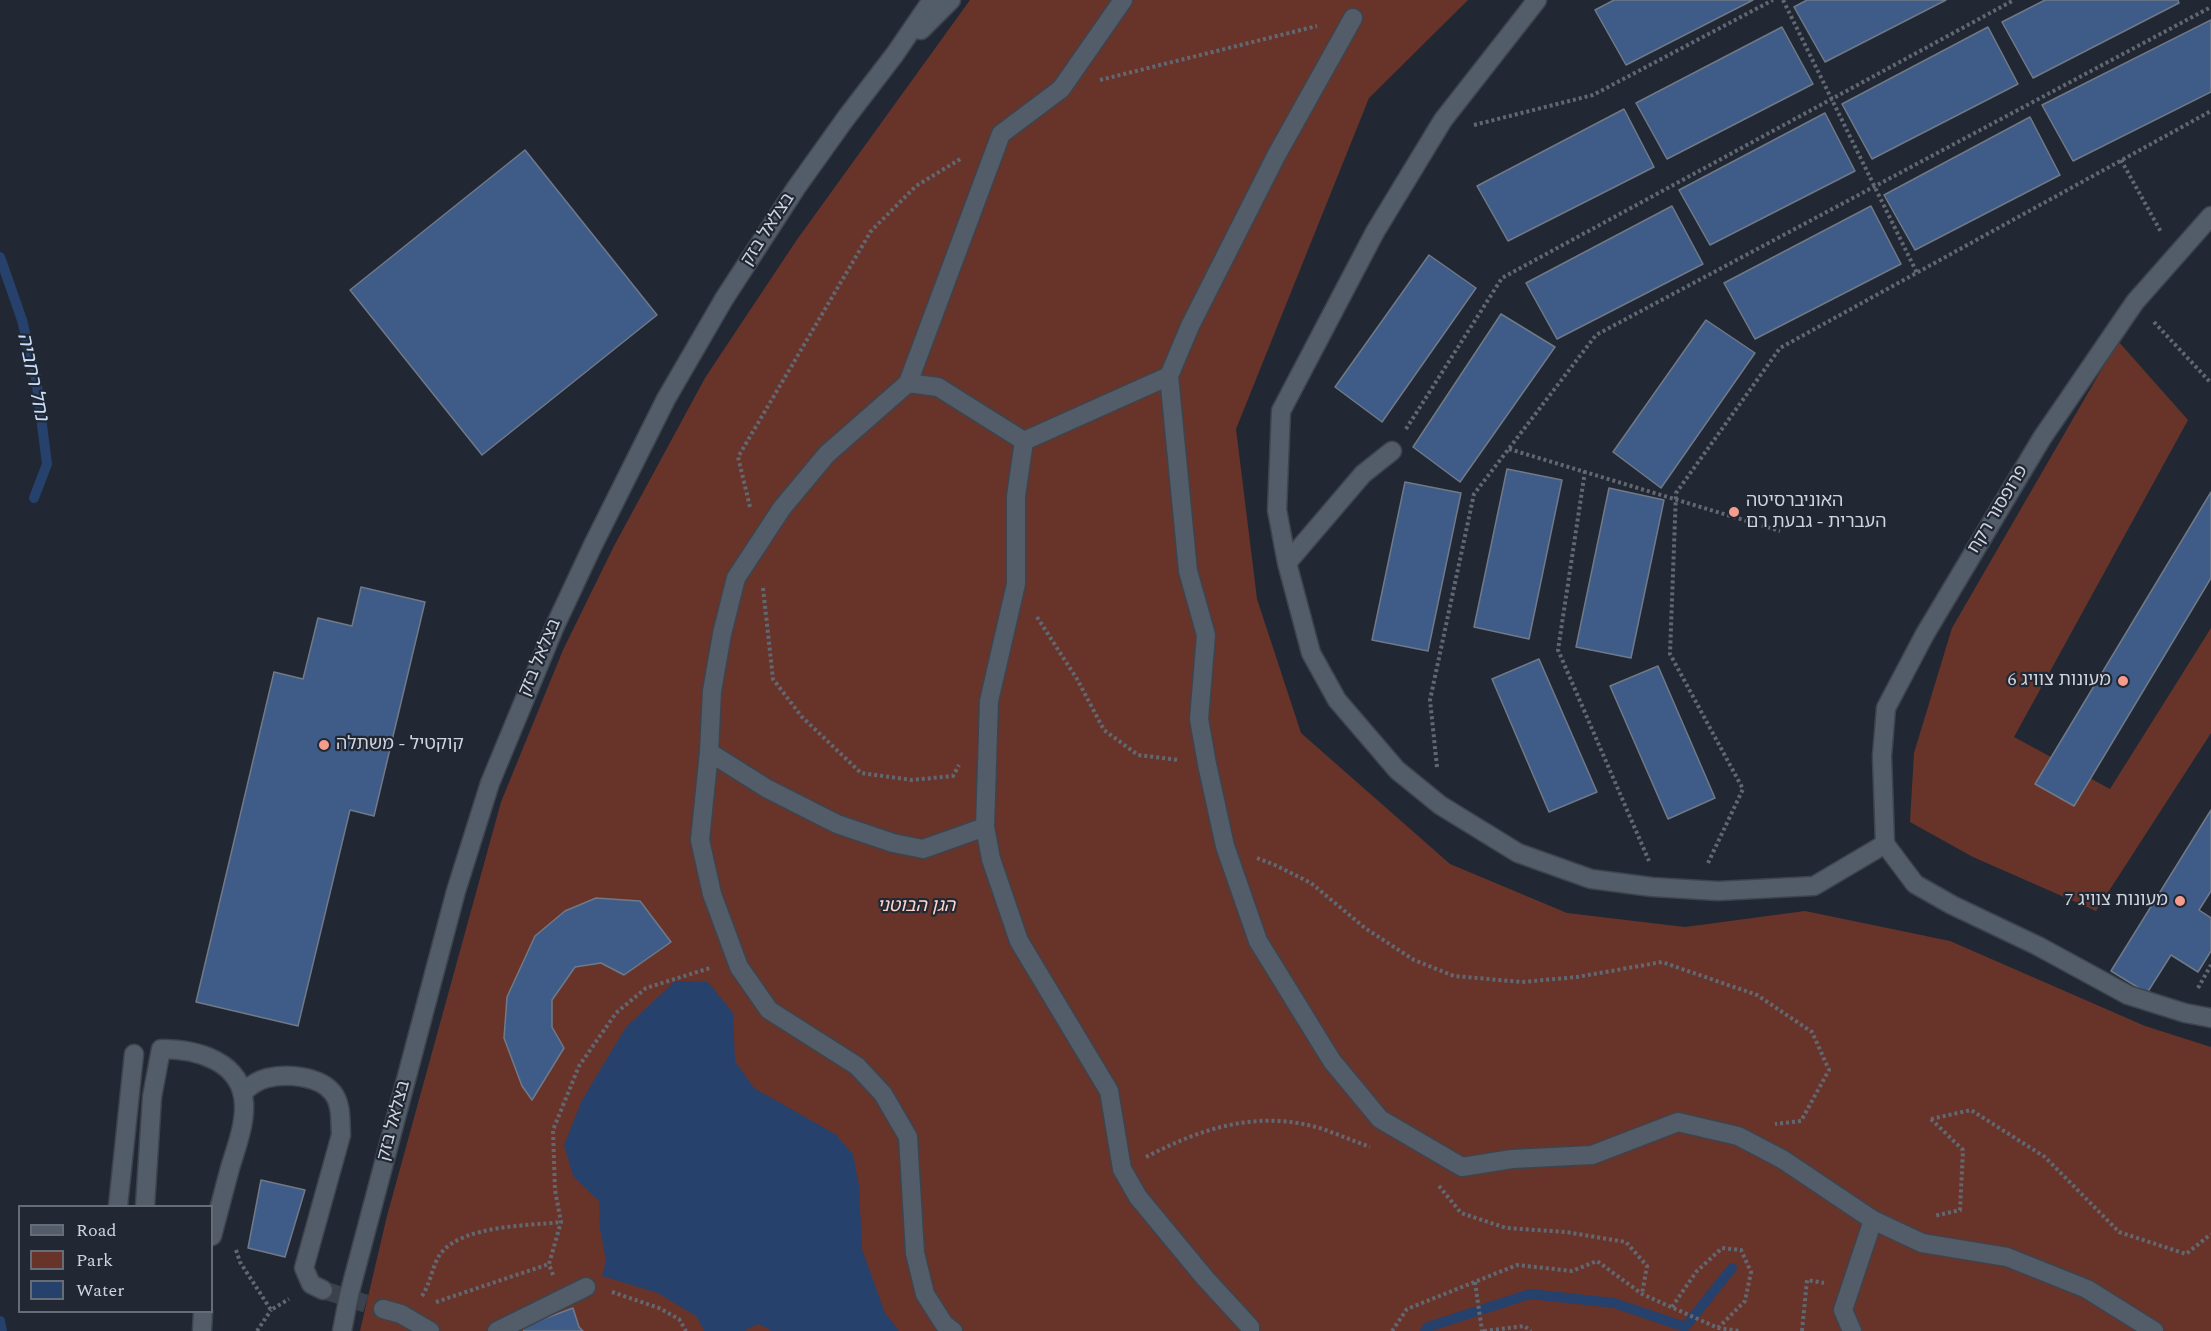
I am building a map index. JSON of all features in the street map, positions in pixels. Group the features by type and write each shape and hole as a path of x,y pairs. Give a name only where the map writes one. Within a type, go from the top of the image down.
{"street":[{"name":"בצלאל בזק","path":"342,1331 349,1295 456,891 490,783 551,636 593,545 666,399 724,299 796,188 896,54 932,0"},
{"name":"בצלאל בזק","path":"896,54 951,0"},
{"path":"953,1331 944,1324 925,1294 915,1254 908,1137 883,1094 857,1065 769,1010 739,967 712,894 700,840 710,752 712,691 722,634 736,578 782,508 826,454 908,383 1001,134 1061,89 1124,0"},
{"path":"1537,0 1433,136 1376,232 1281,411 1276,510 1287,563 1311,653 1337,700 1397,770 1440,806 1518,853 1591,879 1661,888 1718,891 1814,886 1885,844 1915,884 1952,905 2038,946 2128,995 2185,1013 2211,1018"},
{"path":"1353,18 1276,156 1190,326 1169,376 1188,571 1206,635 1199,719 1225,846 1258,941 1332,1060 1380,1119 1462,1167 1512,1159 1592,1155 1678,1122 1738,1136 1782,1159 1873,1220 1922,1243 2007,1257 2087,1289 2154,1331"},
{"name":"פרופסור רקח","path":"1885,844 1882,756 1886,708 1941,604 2042,438 2135,302 2211,216"},
{"path":"1023,441 1169,376"},
{"path":"908,383 938,387 1023,441"},
{"path":"1023,441 1016,496 1016,584 989,701 985,827 991,859 1019,941 1108,1091 1122,1169 1138,1197 1205,1278 1250,1327 1250,1331"},
{"path":"1287,563 1363,474 1392,451"},
{"path":"710,752 766,788 827,819 893,843 923,849 985,827"},
{"path":"145,1205 152,1097 161,1049 182,1049 207,1056 228,1067 243,1092 244,1107 240,1131 213,1229"},
{"path":"118,1205 134,1054"},
{"path":"243,1092 254,1083 268,1078 287,1076 320,1083 327,1087 337,1101 341,1135 304,1268 317,1287"},
{"path":"1851,1331 1843,1310 1873,1220"},
{"path":"497,1331 586,1287"},
{"path":"383,1309 401,1314 430,1331"},
{"path":"202,1313 202,1331"}],"path":[{"path":"1433,136 1593,95 1773,0"},
{"path":"1783,0 1917,273"},
{"path":"1392,451 1502,278 2014,0"},
{"path":"1440,806 1430,700 1474,494 1596,335 2211,7"},
{"path":"1061,89 1353,18"},
{"path":"1696,889 1743,789 1670,654 1676,493 1780,348 2211,111"},
{"path":"963,157 916,186 871,231 738,457 759,544 772,679 802,717 861,773 912,780 953,776 963,757"},
{"path":"2121,160 2174,257"},
{"path":"2135,302 2211,383"},
{"path":"1509,449 1780,531"},
{"path":"1585,471 1558,650 1661,888"},
{"path":"1016,584 1077,680 1104,730 1138,755 1207,764"},
{"path":"1225,846 1275,865 1311,883 1365,928 1414,960 1454,976 1522,982 1577,977 1662,962 1757,995 1812,1032 1828,1070 1802,1121 1760,1127 1738,1136"},
{"path":"686,1331 680,1319 659,1308 611,1292 556,1282 549,1264 561,1222 555,1190 553,1130 579,1066 616,1014 646,988 692,974"},
{"path":"1960,1210 1963,1150 1931,1119 1971,1110 2045,1157 2119,1232 2186,1254 2211,1234"},
{"path":"1122,1169 1176,1142 1237,1122 1270,1120 1321,1129 1374,1149"},
{"path":"1433,1179 1461,1213 1506,1228 1566,1232 1626,1242 1647,1266 1642,1294"},
{"path":"401,1314 424,1294 439,1255 452,1242 480,1232 561,1222"},
{"path":"213,1229 232,1236 240,1262 270,1310"},
{"path":"1673,1308 1696,1272 1722,1248 1741,1251 1751,1272 1745,1301 1717,1327"},
{"path":"1392,1331 1407,1309 1517,1265 1572,1271 1598,1261 1642,1294 1717,1327 1740,1331"},
{"path":"401,1314 549,1264"},
{"path":"1802,1331 1807,1280 1850,1288"},
{"path":"1474,1282 1483,1331 1524,1326 1531,1331"},
{"path":"257,1331 270,1310 317,1287"}],"green space":[{"name":"הגן הבוטני","path":"970,0 1468,0 1369,98 1236,429 1257,599 1301,733 1450,864 1567,913 1685,927 1805,911 1950,941 2145,1026 2211,1047 2211,1331 360,1331 387,1216 501,802 563,650 614,546 705,378 796,241"},
{"path":"2118,341 2188,420 2014,737 2110,789 2211,628 2211,733 2096,911 1973,857 1910,822 1914,753 1952,628"}],"water":[{"path":"675,981 708,982 733,1013 735,1061 754,1088 835,1134 853,1154 859,1186 862,1249 885,1313 899,1331 772,1331 758,1324 744,1331 704,1331 697,1317 658,1293 602,1276 606,1260 600,1229 599,1201 573,1176 564,1145 582,1100 626,1027"}],"building":[{"path":"1614,0 1753,0 1626,65 1595,10"},
{"path":"1807,0 1946,0 1825,62 1794,7"},
{"path":"2045,0 2178,0 2179,3 2033,78 2002,22"},
{"path":"2211,20 2211,92 2073,161 2042,105"},
{"path":"1782,27 1813,84 1667,159 1636,103"},
{"path":"1988,27 2018,84 1872,159 1842,104"},
{"path":"1624,109 1654,167 1508,241 1477,186"},
{"path":"1825,113 1855,171 1710,245 1679,190"},
{"path":"2030,117 2060,175 1915,250 1884,195"},
{"path":"525,150 657,315 482,455 350,290"},
{"path":"1672,206 1703,264 1557,339 1526,283"},
{"path":"1871,206 1901,264 1755,339 1724,283"},
{"path":"1429,255 1476,288 1382,422 1335,387"},
{"path":"1501,314 1555,347 1460,482 1413,447"},
{"path":"1706,320 1755,353 1661,488 1613,452"},
{"path":"1507,469 1562,480 1529,639 1474,627"},
{"path":"1405,482 1461,493 1428,651 1372,640"},
{"path":"1609,488 1664,500 1631,658 1576,647"},
{"name":"מעונות צוויג 6","path":"2211,492 2211,578 2074,806 2035,784"},
{"name":"קוקטיל - משתלה","path":"361,587 425,602 374,816 350,810 298,1026 196,1002 274,672 303,679 318,618 352,626"},
{"path":"1539,659 1597,792 1549,812 1492,679"},
{"path":"1658,666 1715,798 1668,819 1610,686"},
{"name":"מעונות צוויג 7","path":"2211,810 2211,891 2199,910 2211,918 2211,951 2198,972 2171,955 2147,993 2111,971"},
{"path":"596,898 640,901 671,942 624,975 601,963 575,967 552,1000 552,1027 564,1048 532,1100 522,1086 504,1038 507,997 535,936 565,911"},
{"path":"261,1180 305,1190 285,1257 248,1248"},
{"path":"573,1308 579,1327 583,1331 524,1331 522,1327"}],"waterway":[{"name":"נחל רחביה","path":"0,257 22,320 36,378 47,464 34,498"},
{"path":"1425,1331 1428,1327 1530,1294 1614,1303 1685,1327 1732,1268"},
{"name":"נחל רחביה","path":"0,1321 2,1331"}],"tunnel":[{"path":"323,1290 383,1309"}],"place":[{"name":"האוניברסיטה העברית - גבעת רם","path":"1734,512"},
{"name":"מעונות צוויג 6","path":"2123,681"},
{"name":"קוקטיל - משתלה","path":"324,745"},
{"name":"מעונות צוויג 7","path":"2180,901"}]}
